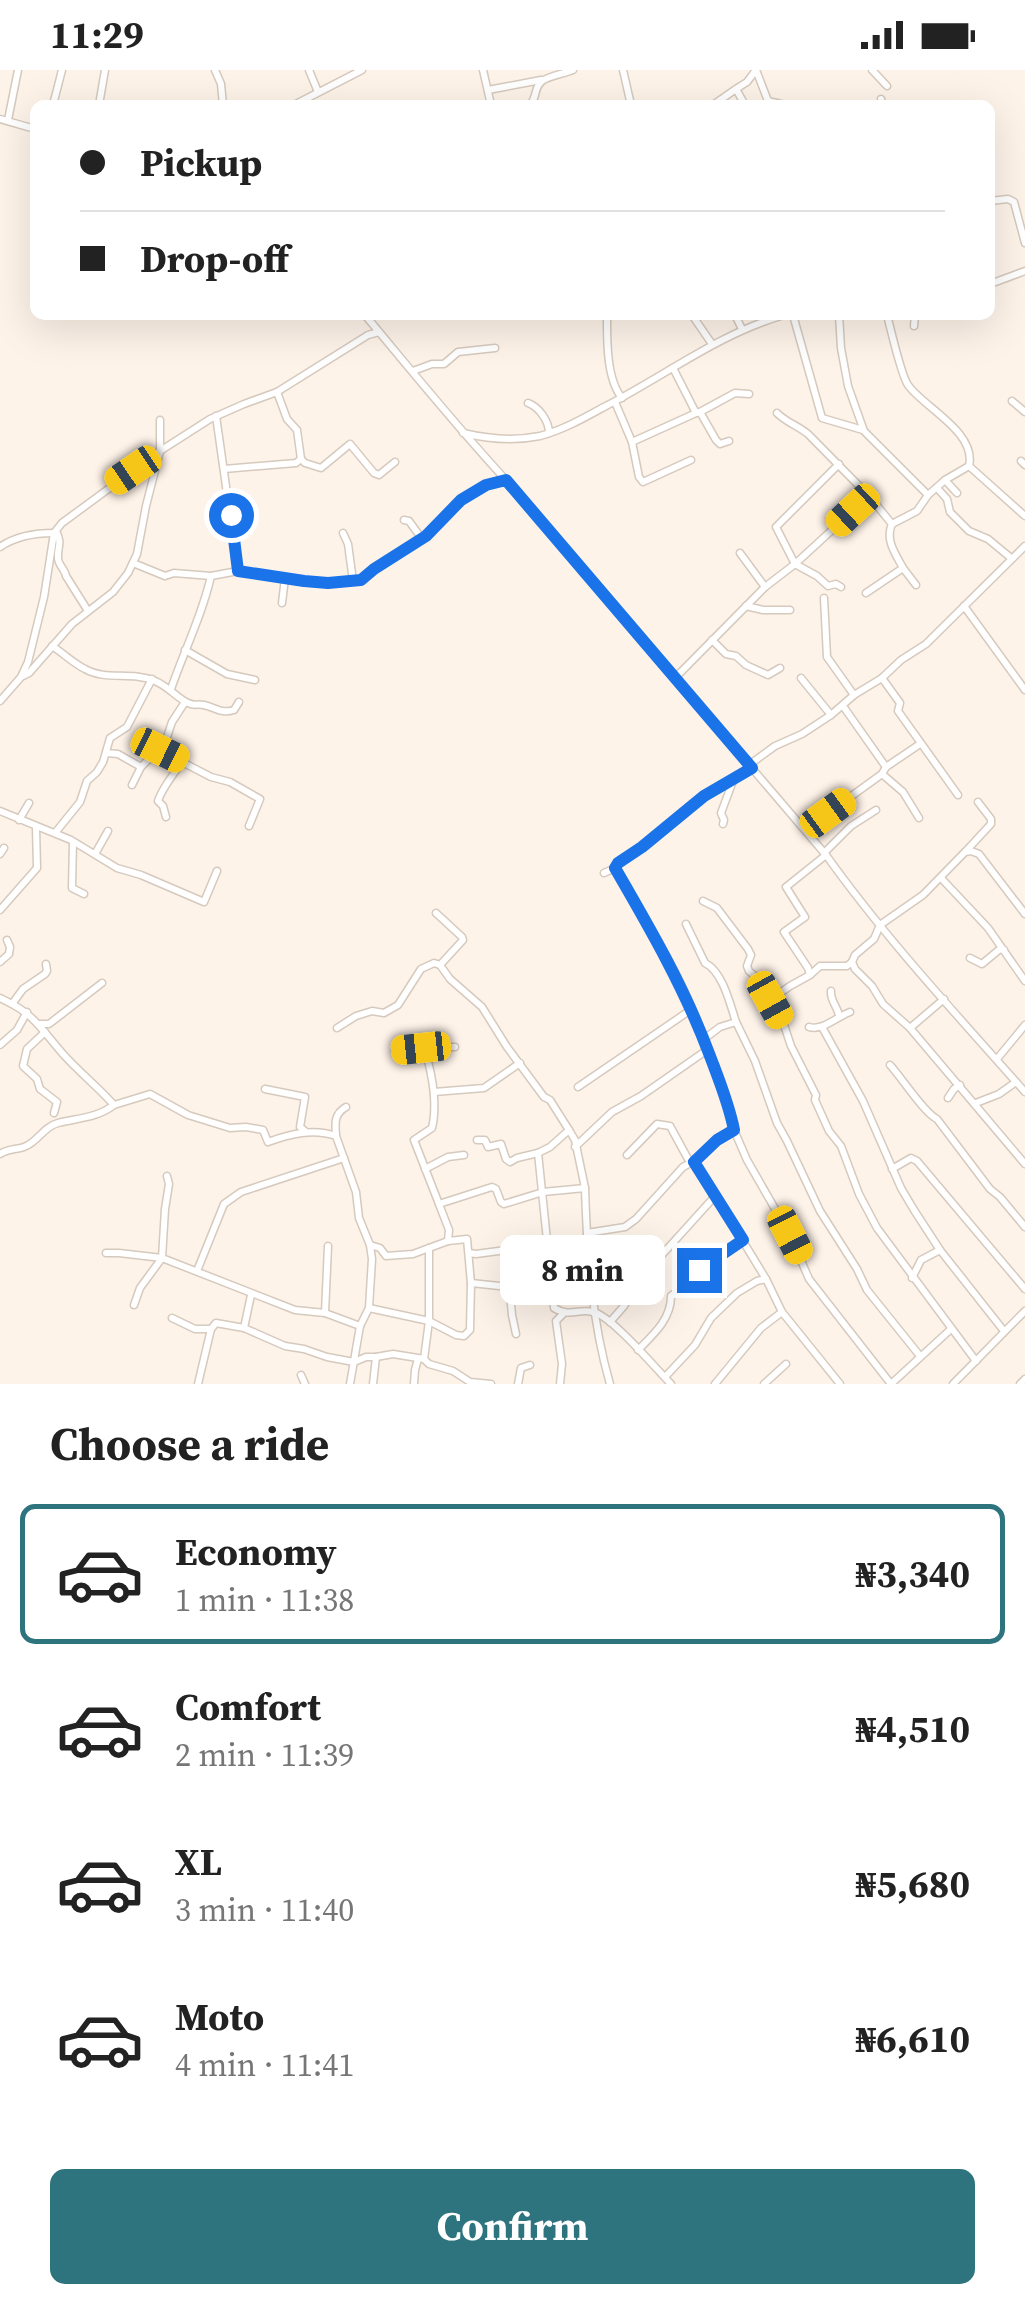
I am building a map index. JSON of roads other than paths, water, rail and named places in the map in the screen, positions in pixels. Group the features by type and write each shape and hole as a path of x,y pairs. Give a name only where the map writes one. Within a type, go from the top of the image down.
{"street":[{"path":"18,70 4,119 30,127"},
{"path":"54,100 62,70"},
{"path":"100,100 106,70"},
{"path":"215,70 222,100"},
{"path":"309,70 318,92"},
{"path":"303,100 362,70"},
{"path":"483,70 490,100"},
{"path":"488,90 573,70"},
{"path":"623,70 630,100"},
{"path":"721,100 747,82 756,70"},
{"path":"756,70 768,100"},
{"path":"872,70 887,86"},
{"path":"535,100 542,80"},
{"path":"736,90 742,100"},
{"path":"995,200 1014,202 1025,243"},
{"path":"995,282 1025,271"},
{"path":"370,320 1025,1092"},
{"path":"607,320 605,338 613,383 640,478 643,482 691,460"},
{"path":"695,320 712,344"},
{"path":"737,320 742,330"},
{"path":"462,432 500,438 549,433 618,400 712,344 770,320"},
{"path":"794,320 822,418 864,430"},
{"path":"839,320 848,386 864,430 928,496"},
{"path":"888,320 907,384 942,415 969,449 969,466 1025,516"},
{"path":"914,320 914,326"},
{"path":"24,675 42,608 55,532 70,516 216,416 277,392 376,329"},
{"path":"414,371 444,364 458,352 495,348"},
{"path":"673,368 716,440 720,444 730,442"},
{"path":"277,392 287,419 297,430 301,460"},
{"path":"632,442 735,393 749,394"},
{"path":"1012,402 1025,412"},
{"path":"528,403 542,415 549,433"},
{"path":"777,413 808,434 892,524"},
{"path":"216,416 238,571"},
{"path":"0,701 72,624 113,592 133,563 160,451 160,420"},
{"path":"224,469 301,460 321,468 350,444 378,476 396,462"},
{"path":"839,464 776,527 794,564 828,586 841,587"},
{"path":"916,585 890,542 892,524 916,511 945,480 969,466"},
{"path":"133,563 164,576 211,576 238,571 328,583 361,580 422,539 461,500 486,485 506,480"},
{"path":"945,480 957,493"},
{"path":"937,488 947,499 950,512 969,531 1011,558"},
{"path":"675,678 765,587 869,496"},
{"path":"404,520 410,521 422,539"},
{"path":"0,547 20,537 55,532"},
{"path":"55,532 61,545 58,564 88,611"},
{"path":"343,533 354,581"},
{"path":"604,873 704,796 734,780 775,746 831,715 926,644 1025,546"},
{"path":"740,553 765,587"},
{"path":"866,593 903,568"},
{"path":"171,690 204,607 211,576"},
{"path":"282,604 285,578"},
{"path":"824,598 827,657 854,695"},
{"path":"746,606 790,610"},
{"path":"964,606 1025,690"},
{"path":"712,640 726,654 768,675 780,668"},
{"path":"52,646 87,671 152,680 184,702 225,713 234,710 239,702"},
{"path":"185,650 227,674 254,680"},
{"path":"800,678 831,715"},
{"path":"882,678 900,703 898,711 958,795"},
{"path":"55,832 80,802 110,738 126,726 152,680"},
{"path":"132,784 141,768 165,743 184,702"},
{"path":"843,706 919,818"},
{"path":"828,813 920,744"},
{"path":"160,750 260,799 249,826"},
{"path":"106,753 118,754 141,768"},
{"path":"166,817 158,800 182,761"},
{"path":"723,824 721,810 734,780"},
{"path":"770,1000 820,966 848,966 855,954 874,940 880,925 941,878 991,824 978,802"},
{"path":"19,820 29,803"},
{"path":"810,975 784,932 805,917 786,888 851,826 876,810"},
{"path":"0,811 55,832 117,868 204,902 216,872"},
{"path":"0,910 37,868 36,827"},
{"path":"95,854 108,831"},
{"path":"73,842 72,888 84,894"},
{"path":"965,852 978,854 1025,914"},
{"path":"615,868 692,1009 734,1130 810,1280 891,1384 950,1329"},
{"path":"941,878 988,928 1025,981"},
{"path":"703,902 717,908 748,949 749,971 770,1000 816,1095 814,1100 828,1131 841,1146 859,1194 885,1240 976,1361"},
{"path":"436,912 462,940 440,965"},
{"path":"686,924 705,962 718,974 777,1123 820,1211 858,1269 867,1290 920,1356"},
{"path":"0,962 9,954 6,940"},
{"path":"970,958 982,964 1000,949 1005,950"},
{"path":"852,962 882,1004 910,1028 1025,1164"},
{"path":"337,1028 356,1016 384,1012 398,1004 422,969 434,963 482,1007 544,1097 550,1100 574,1140 585,1188 599,1348 610,1384"},
{"path":"12,1004 24,989 45,974 46,964"},
{"path":"54,1113 57,1102 40,1088 24,1066 27,1048 42,1028 102,983"},
{"path":"831,991 839,1016"},
{"path":"0,998 27,1012 114,1106"},
{"path":"910,1028 944,999"},
{"path":"578,1087 692,1009"},
{"path":"0,1045 17,1030 27,1012"},
{"path":"809,1027 822,1027 850,1012"},
{"path":"704,1039 720,1027 748,1025"},
{"path":"998,1060 1025,1025"},
{"path":"822,1027 863,1101 901,1188 940,1250 1004,1331"},
{"path":"395,1051 456,1047"},
{"path":"426,1050 435,1117 432,1128 414,1140 449,1230 448,1241"},
{"path":"575,1147 612,1112 708,1050"},
{"path":"434,1092 484,1088 520,1064"},
{"path":"890,1065 927,1115 937,1119 1025,1227"},
{"path":"976,1103 1016,1082"},
{"path":"948,1098 960,1084"},
{"path":"265,1089 304,1096 300,1127 307,1132"},
{"path":"0,1154 25,1146 55,1124 85,1119 150,1094 188,1115 230,1128 263,1130 268,1142 307,1132 336,1136"},
{"path":"346,1107 335,1121 336,1136 370,1245 372,1282 350,1384"},
{"path":"627,1156 657,1124 670,1126 688,1159 716,1195 782,1312 840,1384"},
{"path":"477,1140 485,1140 488,1147 501,1144 508,1162 550,1147 569,1130"},
{"path":"586,1233 631,1223 683,1167 734,1130"},
{"path":"538,1153 554,1308 564,1313 595,1312 672,1384"},
{"path":"425,1169 448,1157 464,1155"},
{"path":"197,1271 224,1204 241,1192 344,1158"},
{"path":"892,1169 908,1159 916,1161 1025,1289"},
{"path":"134,1306 140,1288 162,1258 167,1176"},
{"path":"439,1204 492,1188 504,1204 543,1192 585,1188"},
{"path":"610,1322 641,1278 716,1195"},
{"path":"368,1308 429,1321 456,1336 464,1336 470,1330 472,1283 467,1239 448,1241 414,1254 386,1256 380,1248 370,1245"},
{"path":"638,1350 669,1313 671,1296 699,1270 743,1240"},
{"path":"469,1252 547,1245"},
{"path":"324,1312 328,1246"},
{"path":"414,1384 414,1370 421,1359 429,1321 430,1248"},
{"path":"506,1250 516,1334"},
{"path":"912,1278 921,1260 940,1250"},
{"path":"106,1253 162,1258 251,1295 295,1310 324,1312 360,1326"},
{"path":"665,1377 695,1344 711,1318 737,1293 766,1279"},
{"path":"472,1283 533,1285 552,1294"},
{"path":"244,1328 251,1295"},
{"path":"953,1384 1025,1311"},
{"path":"715,1384 761,1328 782,1312"},
{"path":"560,1384 562,1364 556,1320 564,1313"},
{"path":"172,1318 195,1330 211,1329"},
{"path":"198,1384 211,1329 216,1323 244,1328 285,1346 355,1358 392,1354 421,1359 453,1370 470,1382 491,1384"},
{"path":"373,1384 376,1357"},
{"path":"764,1384 786,1364"},
{"path":"518,1384 521,1368 530,1365"},
{"path":"301,1374 305,1384"}]}
